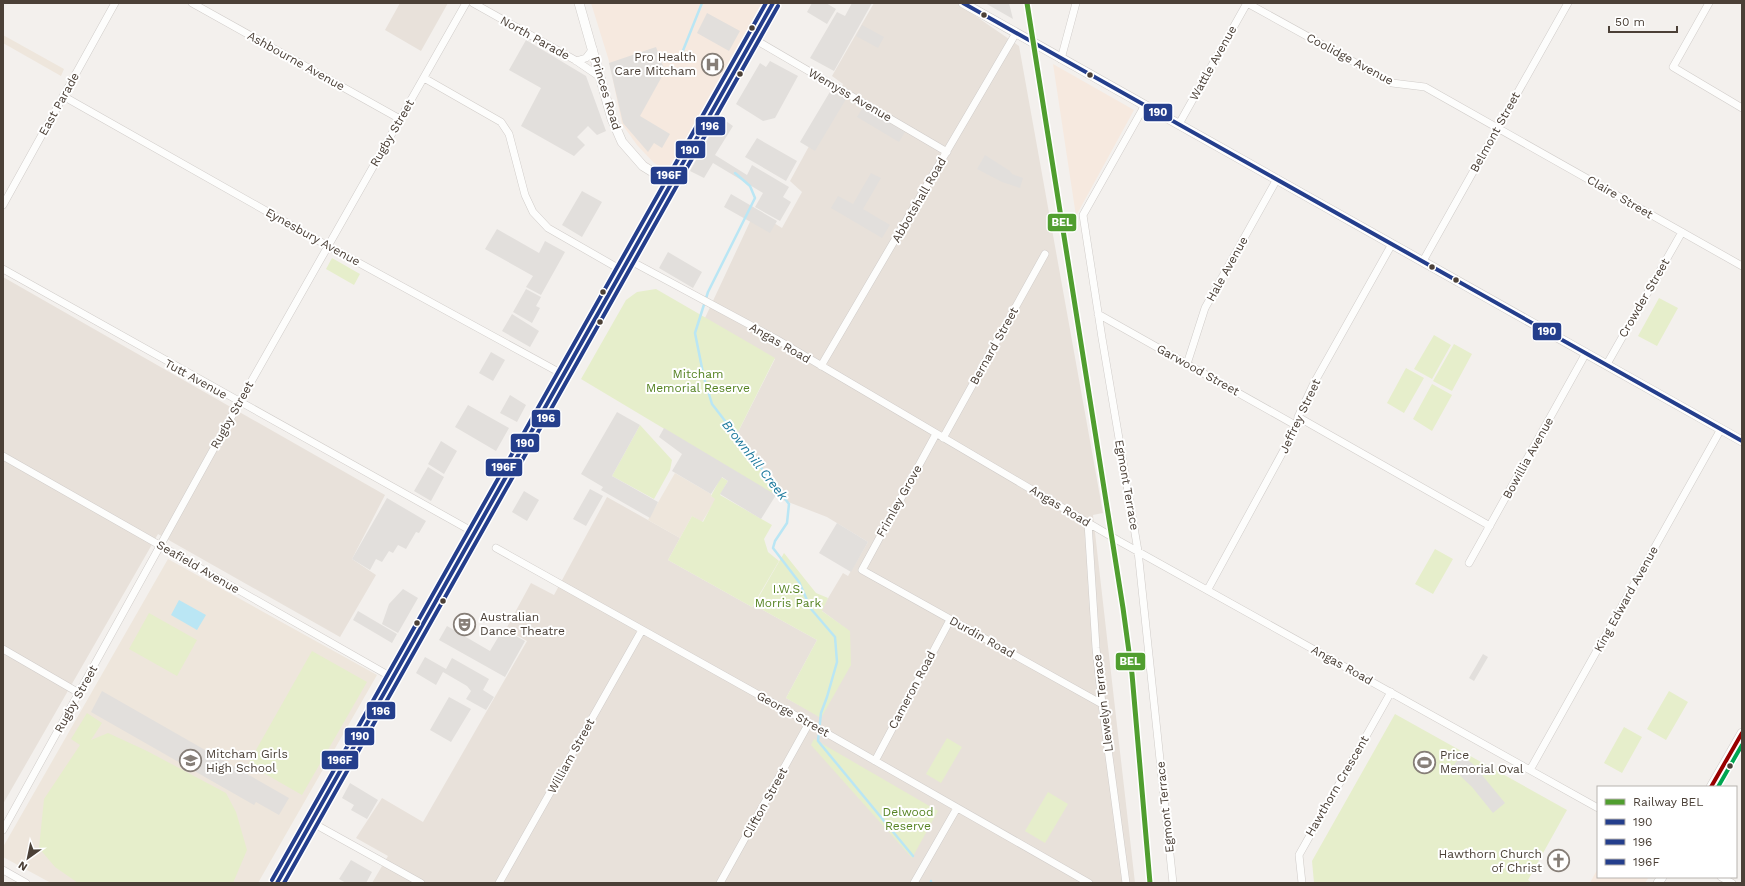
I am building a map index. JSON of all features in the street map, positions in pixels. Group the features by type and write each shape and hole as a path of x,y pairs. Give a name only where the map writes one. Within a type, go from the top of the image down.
{"main road":[{"path":"277,883 773,3"}],"street":[{"name":"East Parade","path":"4,200 115,3"},
{"name":"Ashbourne Avenue","path":"192,3 400,119"},
{"name":"Rugby Street","path":"3,830 239,403 466,3"},
{"name":"North Parade","path":"473,3 576,61 600,77"},
{"name":"Princes Road","path":"579,3 612,119 622,142 643,166 672,184"},
{"path":"963,3 1721,429 1741,438"},
{"path":"1061,59 1076,3"},
{"name":"Coolidge Avenue","path":"1247,3 1392,83 1425,88 1498,128"},
{"name":"Wattle Avenue","path":"1179,124 1247,3"},
{"name":"Belmont Street","path":"1423,261 1568,3"},
{"path":"1710,3 1672,67 1742,108"},
{"name":"Abbotshall Road","path":"822,366 1016,34"},
{"name":"Wemyss Avenue","path":"754,39 947,152"},
{"name":"North Parade","path":"576,61 586,58 593,49"},
{"path":"424,78 501,122 509,134 525,195 533,212 548,228 623,271"},
{"name":"Eynesbury Avenue","path":"63,96 328,246 564,375"},
{"name":"Egmont Terrace","path":"1145,105 1083,215 1138,551 1173,883"},
{"name":"Claire Street","path":"1498,128 1742,266"},
{"name":"Hale Avenue","path":"1187,364 1206,308 1277,179"},
{"name":"Crowder Street","path":"1606,364 1682,232"},
{"name":"Jeffrey Street","path":"1208,590 1297,426 1298,417 1314,384 1392,244"},
{"name":"Bernard Street","path":"943,438 1045,254"},
{"name":"Angas Road","path":"629,260 822,366 1088,523 1597,807"},
{"name":"Tutt Avenue","path":"3,269 239,403 475,533"},
{"name":"Garwood Street","path":"1098,314 1297,426"},
{"name":"Bowillia Avenue","path":"1469,563 1586,353"},
{"path":"1298,417 1490,526"},
{"name":"King Edward Avenue","path":"1530,770 1721,429"},
{"name":"Frimley Grove","path":"862,570 936,434"},
{"name":"Seafield Avenue","path":"3,456 393,678"},
{"name":"Llewelyn Terrace","path":"1088,523 1102,704 1126,883"},
{"name":"George Street","path":"496,548 810,724 1089,883"},
{"name":"Durdin Road","path":"862,570 1102,704"},
{"name":"Cameron Road","path":"875,761 950,620"},
{"name":"William Street","path":"499,883 642,630"},
{"path":"3,649 79,693"},
{"name":"Hawthorn Crescent","path":"1302,883 1299,854 1391,692"},
{"name":"Clifton Street","path":"720,883 810,724"},
{"path":"1712,786 1742,733"},
{"path":"914,883 957,808"},
{"path":"311,822 421,883"},
{"path":"3,870 26,883"},
{"path":"1723,878 1732,883"}],"shaded area":[{"path":"400,3 448,3 421,51 385,30"},
{"path":"591,3 762,3 669,171 654,163 637,145 622,124 609,61"},
{"path":"812,3 826,3 836,9 827,24 807,12"},
{"path":"852,3 872,3 834,71 810,58 837,12 845,16"},
{"path":"874,3 963,3 961,6 1019,46 1103,513 1093,515 1135,883 372,883 388,856 356,838 382,798 423,822 527,641 506,629 531,583 554,595 607,497 680,538 668,560 752,607 754,605 817,640 786,698 821,717 849,631 821,610 843,573 848,576 868,542 827,517 783,500 736,436 775,359 705,318 755,211 782,228 802,192 790,181 843,84 832,76"},
{"path":"985,3 1009,3 1013,19"},
{"path":"707,13 740,31 729,51 697,33"},
{"path":"862,25 884,37 878,48 856,36"},
{"path":"3,35 64,69 61,76 3,43"},
{"path":"526,40 586,76 606,131 597,135 588,126 577,137 585,145 574,156 521,126 541,88 509,70"},
{"path":"656,47 665,71 640,116 670,134 662,148 654,143 648,152 623,123 609,63"},
{"path":"770,61 798,76 775,118 763,121 736,104 760,63 766,67"},
{"path":"1053,64 1134,110 1076,216"},
{"path":"831,90 846,99 815,151 800,142"},
{"path":"863,107 905,132 899,142 857,117"},
{"path":"720,117 733,126 715,155 747,175 752,165 789,187 783,197 791,202 780,221 755,207 763,193 713,163 704,178 690,171"},
{"path":"757,138 797,161 786,181 745,157"},
{"path":"985,155 1010,171 1012,174 1023,178 1020,188 1002,182 977,169"},
{"path":"871,173 881,178 863,209 890,225 882,238 831,208 838,196 853,204"},
{"path":"582,191 602,202 582,237 562,225"},
{"path":"731,194 777,221 770,233 724,207"},
{"path":"497,229 539,253 545,241 565,252 541,295 526,287 533,276 485,249"},
{"path":"668,252 702,272 693,288 659,268"},
{"path":"3,277 385,495 352,559 376,575 340,637 158,534 3,804"},
{"path":"526,289 541,297 536,306 540,308 532,323 513,312"},
{"path":"512,314 539,331 530,347 502,331"},
{"path":"491,352 505,360 493,381 479,373"},
{"path":"510,395 526,405 517,422 500,413"},
{"path":"468,405 509,428 496,451 455,427"},
{"path":"617,412 640,425 612,476 658,502 650,518 601,490 603,487 581,474"},
{"path":"664,428 776,495 761,519 720,494 728,481 722,477 711,494 672,471 682,454 659,437"},
{"path":"441,441 457,451 444,474 428,464"},
{"path":"428,467 444,477 431,501 414,491"},
{"path":"675,473 711,494 711,496 716,499 702,522 692,516 680,538 648,520"},
{"path":"590,489 603,496 586,526 573,519"},
{"path":"524,491 539,500 527,521 512,512"},
{"path":"387,498 426,521 419,533 416,532 406,549 398,545 393,553 389,551 382,562 376,559 370,570 352,559"},
{"path":"837,523 868,542 851,572 819,553"},
{"name":"Mitcham Girls High School","path":"168,559 377,675 258,883 51,883 3,857 3,847"},
{"path":"403,589 418,598 398,633 382,624 389,604"},
{"path":"358,611 397,634 392,643 353,620"},
{"path":"447,626 490,651 503,629 525,641 505,677 439,640"},
{"path":"1483,654 1488,657 1474,681 1469,678"},
{"path":"425,657 446,669 452,658 489,679 483,690 494,697 486,710 466,699 471,691 467,686 443,672 436,685 416,673"},
{"path":"102,691 289,798 279,815 256,802 254,805 91,712"},
{"path":"449,697 471,709 451,742 430,730"},
{"path":"1461,755 1473,764 1505,803 1493,813 1472,787 1452,768"},
{"path":"350,783 378,800 367,819 351,810 354,805 342,798"},
{"path":"351,860 372,872 366,883 346,883 339,879"},
{"path":"1597,870 1597,878 1648,878 1645,883 1590,883"}],"green space":[{"path":"332,258 360,274 354,285 326,269"},
{"name":"Mitcham Memorial Reserve","path":"656,289 775,358 736,436 783,500 581,379 626,300 637,292"},
{"path":"1659,298 1678,308 1657,346 1638,336"},
{"path":"1434,335 1451,345 1432,379 1414,369"},
{"path":"1454,344 1472,354 1452,391 1433,381"},
{"path":"1406,368 1424,378 1404,413 1387,403"},
{"path":"1432,384 1452,395 1432,431 1413,419"},
{"path":"640,425 672,460 670,470 654,499 612,476"},
{"path":"721,477 728,481 720,495 772,525 764,539 768,552 779,561 752,607 668,560 692,516 703,522 715,499 711,496"},
{"path":"1435,549 1453,559 1433,594 1415,584"},
{"name":"I.W.S. Morris Park","path":"784,553 816,593 828,598 822,611 850,631 851,665 821,718 786,698 817,640 754,605"},
{"path":"149,613 197,640 177,676 129,649"},
{"path":"312,651 367,682 302,795 248,764"},
{"path":"1669,691 1688,702 1666,740 1647,729"},
{"path":"87,713 102,723 91,740 108,733 147,751 226,793 236,812 247,850 233,883 78,883 55,867 39,848 44,799 80,745 71,739"},
{"name":"Price Memorial Oval","path":"1395,714 1567,810 1528,880 1532,883 1314,883 1312,861"},
{"path":"1624,727 1642,737 1622,773 1604,763"},
{"path":"947,738 962,747 941,783 926,774"},
{"name":"Delwood Reserve","path":"814,739 938,811 912,858 811,745"},
{"path":"1048,792 1068,804 1045,843 1025,831"}],"water":[{"path":"179,600 206,615 197,630 171,615"}],"waterway":[{"name":"Brownhill Creek","path":"680,58 702,3"},
{"name":"Brownhill Creek","path":"735,173 750,186 755,198 708,292 695,333 704,378 712,404 789,504 787,523 775,541 773,548 799,582 811,609 835,637 837,662 821,713 818,741 913,856"}],"rail line":[{"name":"BEL","path":"1027,3 1123,608 1132,674 1150,883"}],"transit line":[{"name":"196F","path":"272,880 766,3"},
{"name":"190","path":"277,883 773,3"},
{"name":"190","path":"963,3 1742,441"},
{"name":"196","path":"284,883 778,6"},
{"path":"1712,786 1742,733"},
{"path":"1719,786 1742,745"}],"place":[{"name":"Pro Health Care Mitcham","path":"712,64"},
{"name":"Australian Dance Theatre","path":"465,624"},
{"name":"Mitcham Girls High School","path":"190,761"},
{"name":"Price Memorial Oval","path":"1424,762"},
{"name":"Hawthorn Church of Christ","path":"1558,861"}]}
